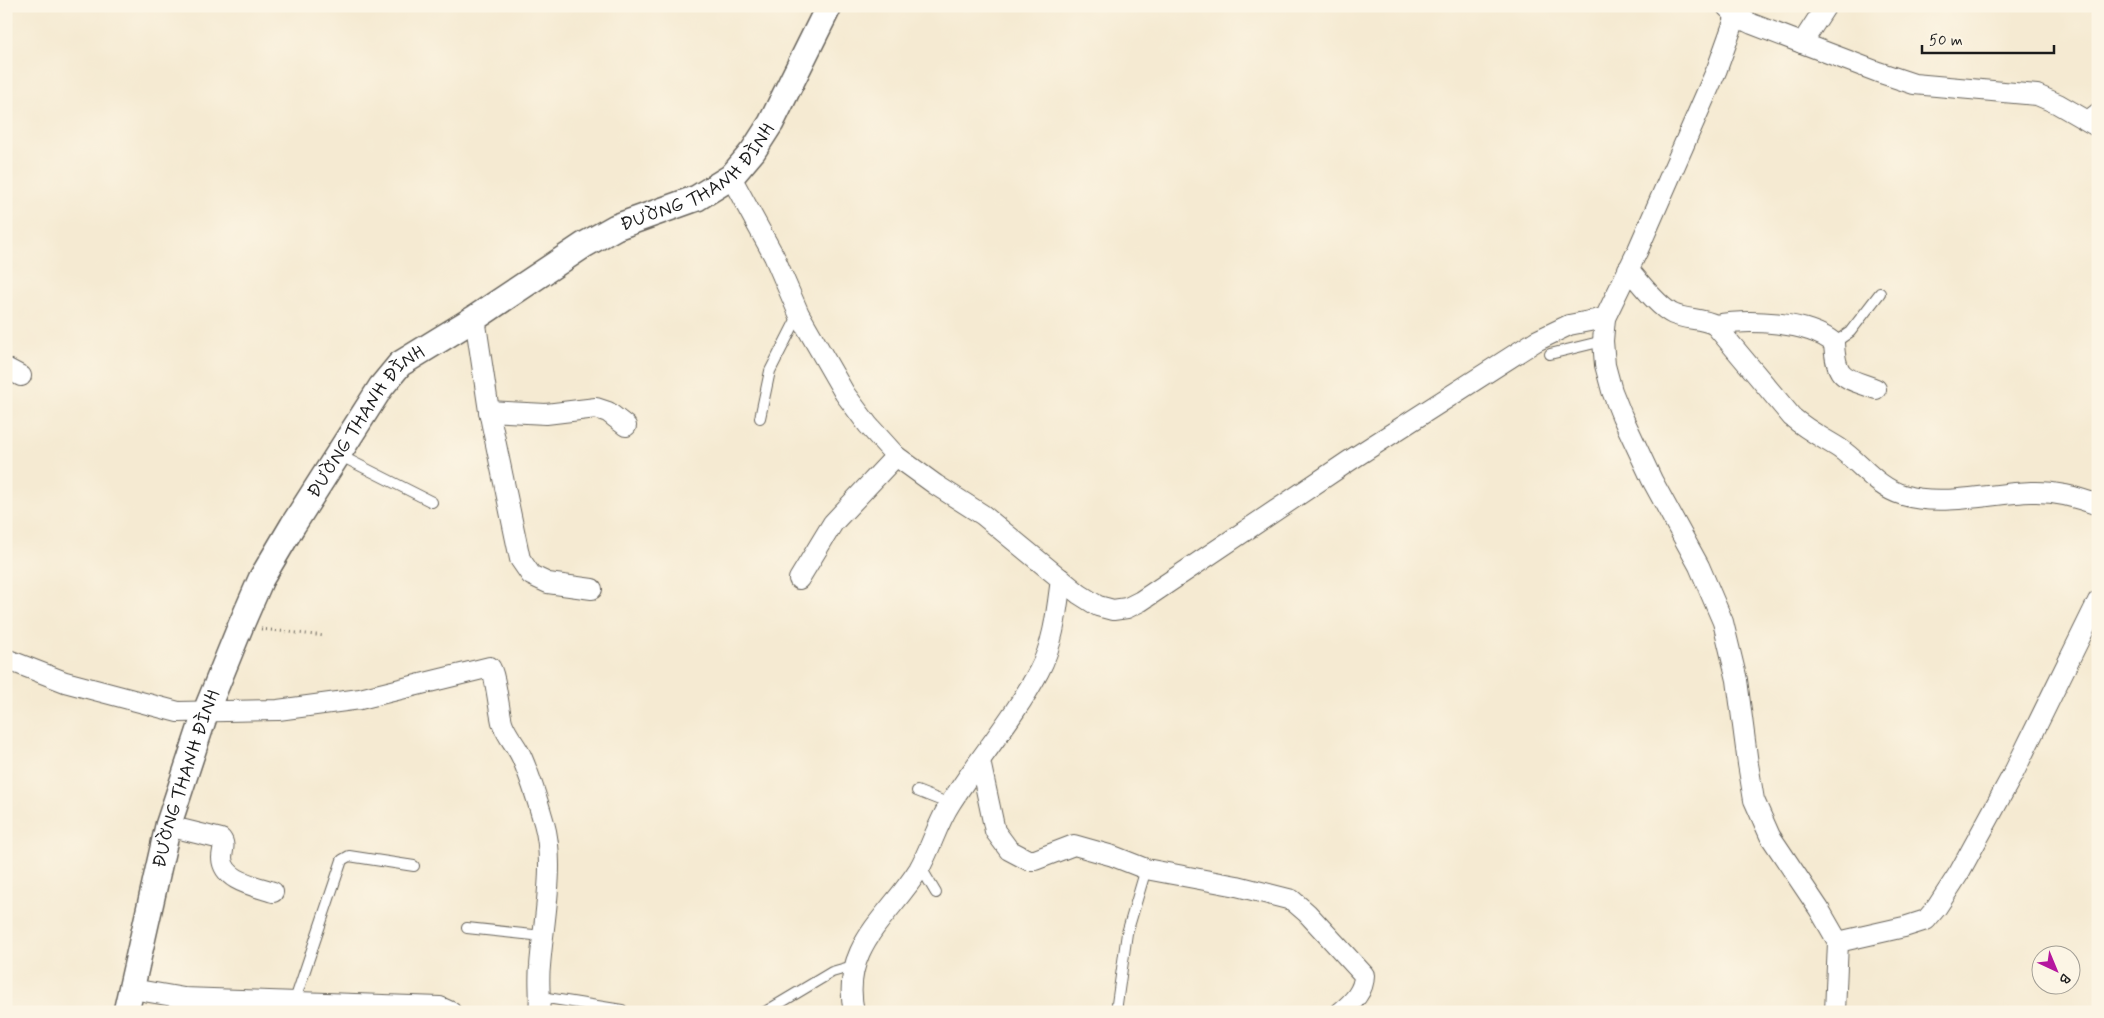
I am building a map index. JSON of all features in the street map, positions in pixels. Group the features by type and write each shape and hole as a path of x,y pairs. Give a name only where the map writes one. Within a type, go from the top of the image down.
{"street":[{"name":"ĐƯỜNG THANH ĐÌNH","path":"129,1000 168,826 206,711 240,625 261,579 381,387 400,364 475,318 584,245 608,232 697,198 731,176 753,151 771,123 829,6"},
{"path":"1802,43 1826,6"},
{"path":"1835,1012 1838,942 1770,836 1754,800 1737,680 1723,622 1699,566 1652,480 1612,391 1605,365 1603,340 1605,318 1717,69 1731,11 1802,43 1914,84 2037,95 2093,117"},
{"path":"731,176 774,256 798,314 845,394 868,425 896,456 936,485 983,515 1061,579 1098,606 1113,610 1127,608 1141,601 1349,461 1536,341 1569,325 1605,318"},
{"path":"1628,269 1663,306 1673,313 1708,321 1715,325 1792,417 1802,426 1840,448 1868,475 1896,492 1912,497 1937,499 2054,492 2098,505"},
{"path":"475,318 489,411 520,559 532,575 548,583 592,589"},
{"path":"1715,325 1736,321 1781,325 1824,335 1834,343 1837,368 1844,377 1876,389"},
{"path":"489,411 546,414 596,408 608,412 626,426"},
{"path":"799,579 833,523 896,456"},
{"path":"854,1012 854,966 868,935 920,866 950,804 1011,719 1040,669 1050,646 1061,579"},
{"path":"1838,942 1926,920 1937,907 1959,873 2014,772 2098,601"},
{"path":"6,659 65,682 178,712 278,710 360,700 490,667 494,673 498,706 503,725 522,758 545,825 549,848 539,969 540,1004"},
{"path":"980,761 995,831 1009,850 1028,860 1035,860 1074,845 1113,856 1146,869 1237,886 1292,900 1307,913 1364,975 1364,986 1350,1005 1341,1012"},
{"path":"168,826 222,839 224,844 222,859 228,873 237,879 273,892"},
{"path":"129,1000 184,998 281,1006 440,1007 451,1012"}],"lane":[{"path":"1834,343 1850,332 1880,292"},
{"path":"760,418 770,371 798,314"},
{"path":"1550,354 1603,340"},
{"path":"338,454 432,502"},
{"path":"918,791 950,804"},
{"path":"281,1006 342,860 349,856 414,866"},
{"path":"920,866 936,893"},
{"path":"1116,1011 1127,933 1146,869"},
{"path":"466,928 543,936"},
{"path":"765,1012 832,972 854,966"},
{"path":"540,1004 622,1010"}],"path":[{"path":"240,625 324,636"}]}
